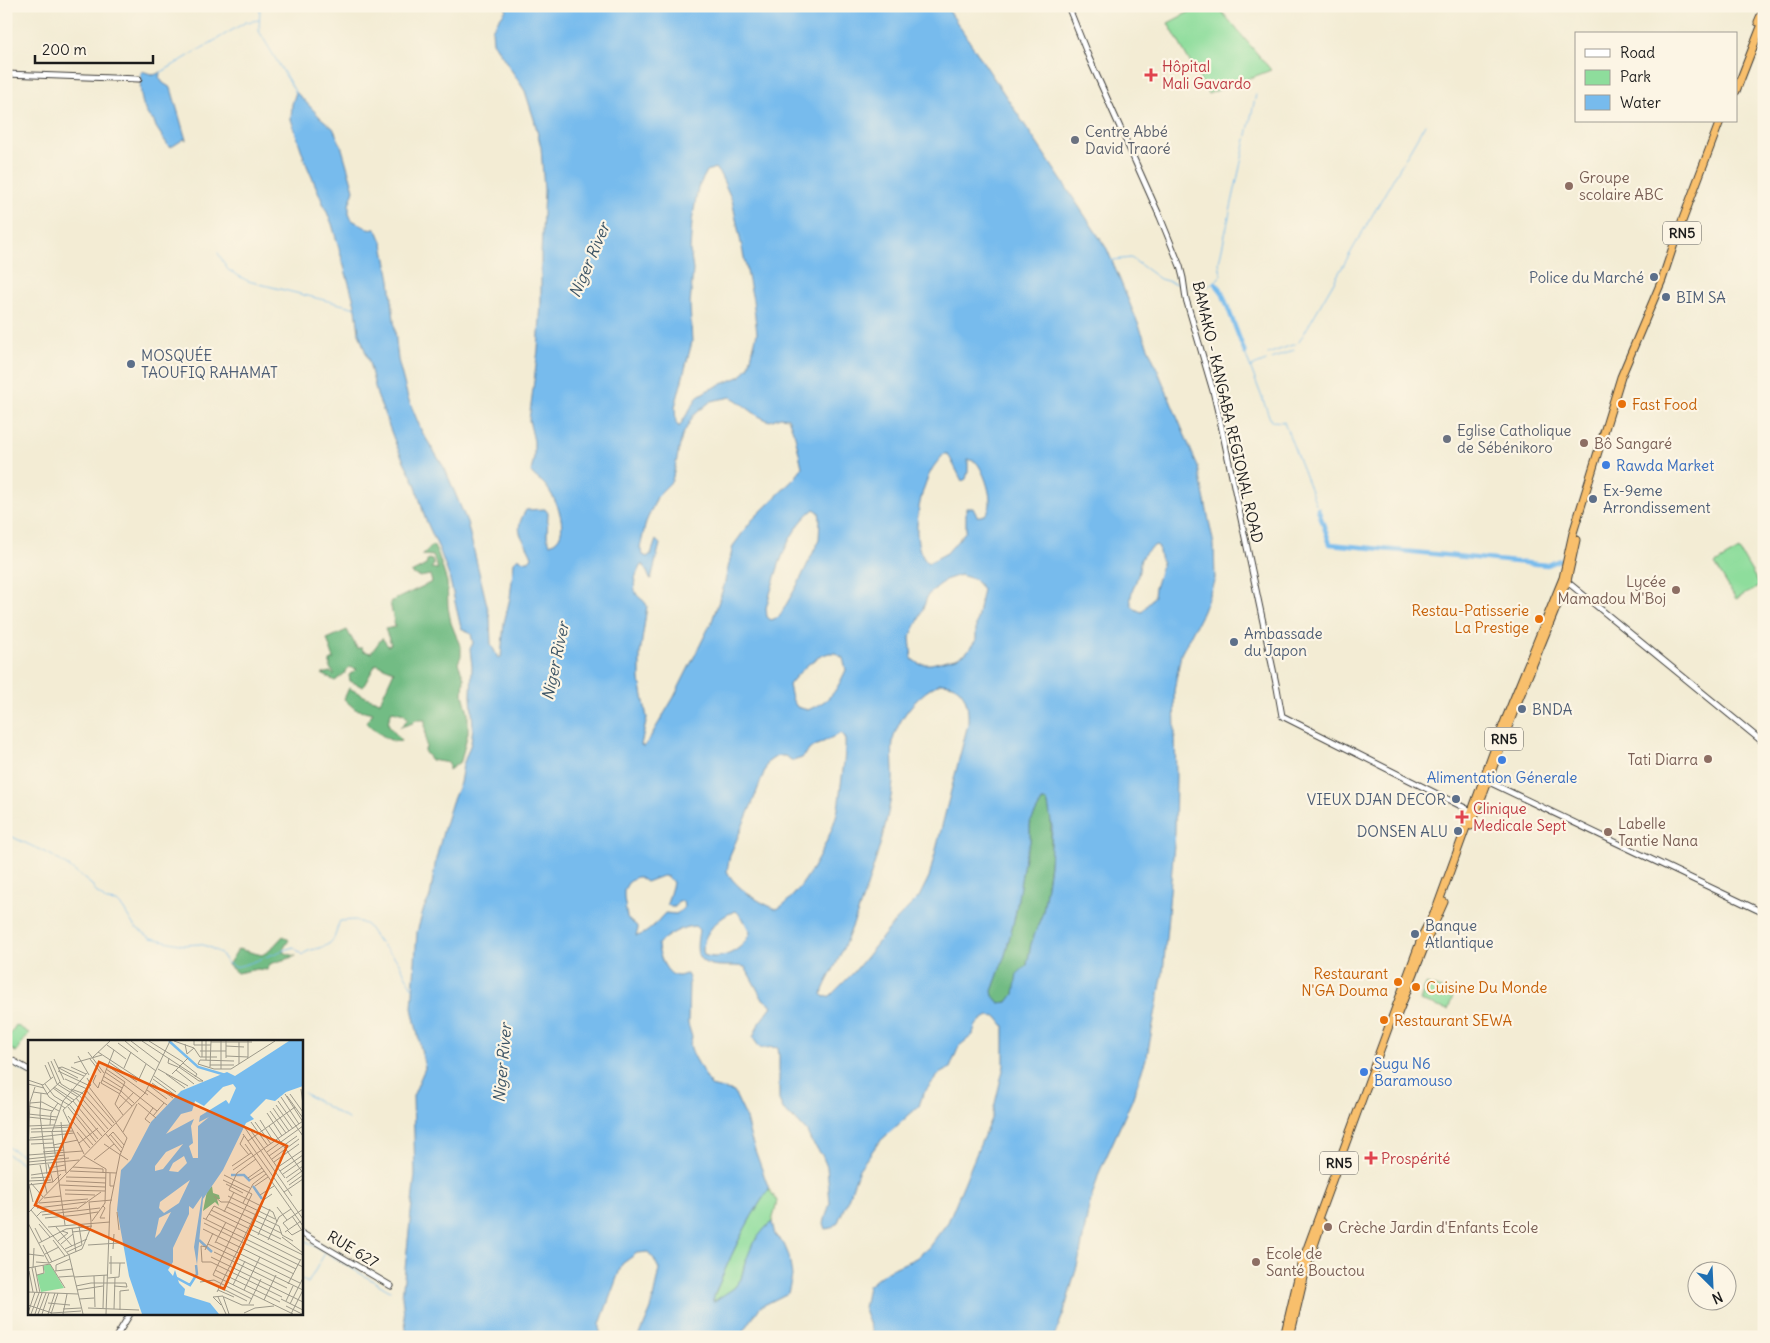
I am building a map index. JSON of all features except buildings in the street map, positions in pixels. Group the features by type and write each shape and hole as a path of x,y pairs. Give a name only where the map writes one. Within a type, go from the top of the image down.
{"highway":[{"path":"1738,75 1764,8"},
{"path":"1738,86 1764,19"},
{"name":"RN5","path":"1565,580 1575,524 1619,384 1662,280 1720,122"},
{"name":"RN5","path":"1290,1337 1306,1269 1326,1212 1397,1016 1428,938 1442,909 1485,780 1528,677 1565,580 1621,390 1664,283 1725,122"},
{"name":"RN5","path":"1284,1337 1301,1265 1423,934 1437,906 1474,812"}],"street":[{"name":"BAMAKO - KANGABA REGIONAL ROAD","path":"1068,6 1089,58 1160,217 1184,280 1185,293 1213,391 1282,716 1474,812"},
{"path":"6,74 139,79"},
{"path":"1565,580 1764,744"},
{"path":"1485,780 1764,913"},
{"path":"6,1057 28,1069"},
{"name":"RUE 627","path":"302,1234 391,1286"},
{"path":"116,1337 129,1316"}],"green space":[{"path":"1201,6 1217,6 1271,70 1208,94 1168,23"},
{"path":"433,545 447,582 451,623 461,648 461,656 458,663 464,678 463,694 468,713 468,732 461,761 449,770 449,763 431,760 424,751 426,748 425,720 415,720 413,723 400,727 408,719 404,714 392,711 388,721 389,725 401,741 392,740 383,736 366,723 373,713 355,709 344,699 349,688 380,702 394,671 376,664 363,687 350,681 349,675 357,669 349,667 335,681 322,674 330,672 335,675 330,668 330,661 334,659 327,639 347,630 357,648 362,648 363,651 371,653 382,638 388,646 391,644 385,629 395,627 390,602 432,582 430,575 420,577 411,573 426,565 428,559 432,560 434,565 431,568 438,569 433,556 422,555"},
{"path":"1739,550 1760,586 1736,599 1715,564"},
{"path":"1042,801 1047,801 1051,818 1051,856 1043,912 1031,944 1027,965 1014,994 1008,1002 999,1003 993,996 992,991 1005,955 1015,916 1025,856 1030,842 1030,823"},
{"path":"283,936 289,940 282,951 296,956 270,964 267,970 257,969 237,973 228,965 238,949 262,955 270,950"},
{"path":"1426,984 1454,993 1448,1010 1420,1001"},
{"path":"16,1025 29,1033 16,1052 6,1046 6,1041"},
{"path":"769,1189 777,1201 772,1222 765,1228 745,1263 741,1279 734,1288 714,1303 713,1299 738,1242 752,1215"}],"water":[{"name":"Niger River","path":"506,6 946,6 1107,249 1198,467 1214,545 1215,579 1203,611 1181,654 1174,691 1175,833 1163,973 1147,1056 1132,1100 1099,1173 1089,1207 1079,1259 1064,1312 1054,1337 874,1337 864,1309 868,1286 887,1271 916,1258 928,1248 948,1222 992,1116 1004,1066 1004,1026 997,1017 988,1016 978,1024 974,1029 973,1035 959,1046 950,1068 939,1074 923,1094 919,1106 879,1142 859,1169 838,1222 831,1228 826,1229 824,1223 830,1203 827,1167 822,1155 811,1141 807,1132 784,1111 779,1100 778,1048 760,1048 753,1038 759,1023 772,1006 762,998 745,967 711,965 701,959 697,948 699,930 695,926 675,932 658,944 659,953 670,973 679,976 687,974 689,978 688,1024 692,1037 690,1045 693,1054 711,1086 734,1092 745,1115 751,1139 769,1189 752,1215 738,1242 713,1302 734,1288 741,1279 753,1243 772,1222 775,1235 784,1244 789,1256 792,1276 788,1293 760,1307 740,1337 639,1337 651,1309 659,1269 648,1252 637,1253 622,1264 600,1324 600,1337 407,1337 402,1297 415,1175 413,1096 425,1068 412,1008 417,932 424,908 430,897 436,859 444,828 460,783 463,765 471,743 473,727 470,649 473,643 471,634 461,628 449,576 440,551 425,518 415,483 397,447 377,395 369,362 359,333 356,308 332,224 305,161 291,119 292,104 296,92 333,128 341,145 354,190 349,205 349,214 352,220 367,228 375,229 383,244 390,280 398,360 408,398 422,432 445,469 467,522 490,618 491,644 498,658 501,657 504,623 510,598 514,562 518,558 529,561 532,557 519,530 522,518 526,510 545,509 548,513 547,536 550,544 557,540 562,526 558,508 550,491 531,472 534,457 534,441 529,420 538,350 544,190 541,147 525,91 493,42 492,29 506,10","holes":["715,168 721,176 732,200 753,300 757,333 749,366 741,376 698,396 679,427 676,423 675,407 692,342 690,305 693,270 690,250 692,221 698,188 707,171","731,397 770,421 780,417 788,418 795,436 802,467 796,477 752,520 733,546 724,586 712,621 674,697 645,746 642,746 647,718 640,680 640,654 647,606 636,594 634,585 641,565 644,565 651,579 660,544 656,540 651,554 647,557 643,555 640,548 646,522 658,495 672,481 682,436 693,416 711,401","944,454 948,454 962,481 966,479 968,472 968,459 976,462 987,484 990,503 989,510 985,515 977,516 973,508 966,508 966,531 947,553 928,563 918,545 917,520 922,494 933,468","814,509 819,512 819,540 799,582 779,617 771,620 767,617 766,608 778,568 789,541 804,518","1156,545 1159,547 1162,565 1154,596 1142,612 1132,606 1131,596 1139,573 1141,559 1149,549","960,575 974,579 983,589 976,624 976,640 966,653 956,658 931,664 919,664 912,659 910,637 928,595 945,580","835,653 843,658 846,670 828,699 808,710 797,707 792,699 789,685 812,661 823,655","940,683 948,684 960,690 968,709 968,724 929,877 919,897 898,918 854,972 830,996 824,997 823,991 856,916 882,839 893,782 892,751 895,733 903,717 919,698","841,733 845,737 844,759 835,821 823,850 806,879 787,902 777,909 763,903 742,889 727,871 730,855 768,762 777,756 785,756 793,761 802,758 811,748","1042,801 1047,801 1052,827 1050,865 1043,912 1031,944 1027,965 1017,974 1014,994 1008,1002 999,1003 993,996 992,991 1005,955 1015,916 1025,856 1030,842 1030,823","666,876 673,883 667,904 675,907 678,901 683,901 684,908 676,914 665,913 648,930 636,936 638,929 627,917 624,898 624,890 628,883 636,877 646,882","736,911 742,917 750,932 738,949 725,955 711,957 704,955 704,941 717,922"]},
{"path":"142,71 154,75 161,72 159,77 163,83 171,88 186,140 184,139 169,147 154,121 146,112 143,106 140,83"}],"waterway":[{"path":"260,6 259,31 296,93"},
{"path":"160,73 246,22 259,20"},
{"path":"1190,287 1200,288 1208,286 1221,275 1219,262 1256,94"},
{"path":"1299,342 1425,124"},
{"path":"218,253 228,270 248,281 356,308"},
{"path":"1113,260 1131,258 1160,279 1181,285"},
{"path":"1215,283 1222,292 1245,353"},
{"path":"1268,354 1295,344"},
{"path":"1272,359 1294,350"},
{"path":"1245,353 1271,421 1284,422 1316,504"},
{"path":"1251,367 1266,361"},
{"path":"1318,509 1330,544 1547,565 1560,560"},
{"path":"6,834 51,855 69,867 92,885 97,893 107,901 117,902 134,926 151,938 184,945 200,944 209,947 220,953 227,963 235,967 294,947 302,955 308,951 323,947 334,938 340,921 355,920 367,925 379,942 398,961 413,989"},
{"path":"6,1061 28,1073"},
{"path":"304,1093 348,1119"},
{"path":"6,1146 28,1158"},
{"path":"6,1153 28,1167"},
{"path":"302,1239 390,1291"},
{"path":"302,1280 308,1283 325,1253"}],"place":[{"name":"Hôpital Mali Gavardo","path":"1151,75"},
{"name":"Centre Abbé David Traoré","path":"1075,140"},
{"name":"Groupe scolaire ABC","path":"1569,186"},
{"name":"Police du Marché","path":"1654,277"},
{"name":"BIM SA","path":"1666,297"},
{"name":"MOSQUÉE TAOUFIQ RAHAMAT","path":"131,364"},
{"name":"Fast Food","path":"1622,404"},
{"name":"Eglise Catholique de Sébénikoro","path":"1447,439"},
{"name":"Bô Sangaré","path":"1584,443"},
{"name":"Rawda Market","path":"1606,465"},
{"name":"Ex-9eme Arrondissement","path":"1593,499"},
{"name":"Lycée Mamadou M'Boj","path":"1676,590"},
{"name":"Restau-Patisserie La Prestige","path":"1539,619"},
{"name":"Ambassade du Japon","path":"1234,642"},
{"name":"BNDA","path":"1522,709"},
{"name":"Tati Diarra","path":"1708,759"},
{"name":"Alimentation Génerale","path":"1502,760"},
{"name":"VIEUX DJAN DECOR","path":"1456,799"},
{"name":"Clinique Medicale Sept","path":"1462,817"},
{"name":"DONSEN ALU","path":"1458,831"},
{"name":"Labelle Tantie Nana","path":"1608,832"},
{"name":"Banque Atlantique","path":"1415,934"},
{"name":"Restaurant N'GA Douma","path":"1398,982"},
{"name":"Cuisine Du Monde","path":"1416,987"},
{"name":"Restaurant SEWA","path":"1384,1020"},
{"name":"Sugu N6 Baramouso","path":"1364,1072"},
{"name":"Prospérité","path":"1371,1158"},
{"name":"Crèche Jardin d'Enfants Ecole","path":"1328,1227"},
{"name":"Ecole de Santé Bouctou","path":"1256,1262"}]}
